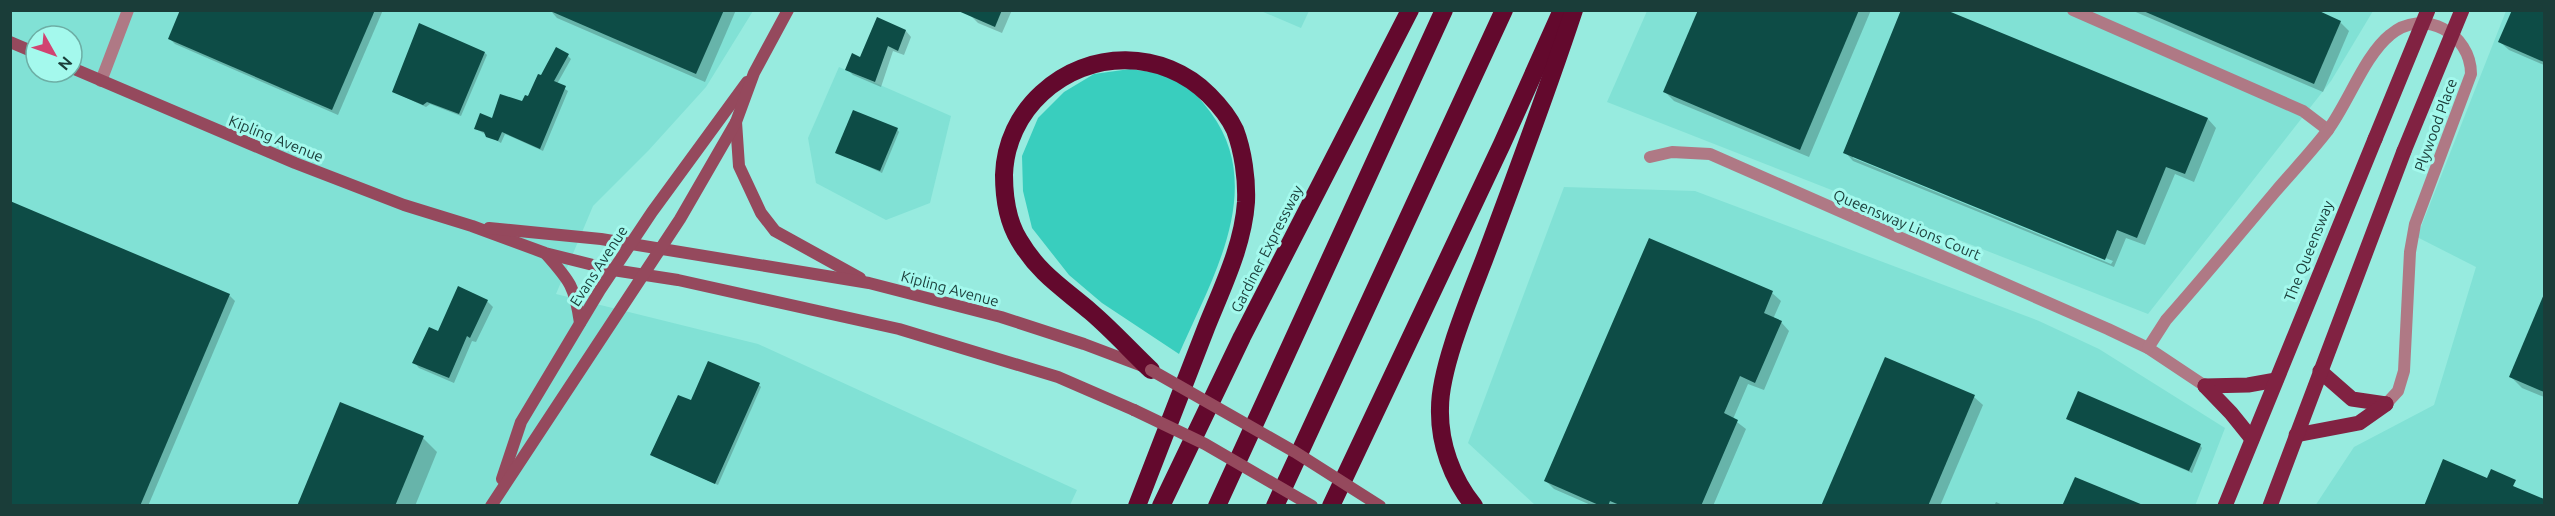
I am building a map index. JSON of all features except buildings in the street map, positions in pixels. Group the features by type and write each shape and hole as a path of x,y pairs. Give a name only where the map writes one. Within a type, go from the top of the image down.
{"highway":[{"name":"Gardiner Expressway","path":"1161,506 1242,337 1410,10"},
{"path":"1217,506 1444,10"},
{"path":"1275,506 1504,10"},
{"path":"1331,506 1497,154 1562,10"},
{"path":"1474,506 1446,455 1441,436 1442,383 1468,302 1554,71 1574,10"},
{"path":"1137,506 1231,266 1246,203 1245,181 1234,129 1219,105 1195,80 1170,68 1146,61 1124,59 1105,61 1079,68 1053,82 1028,105 1013,133 1004,158 1007,214 1018,239 1054,284 1091,312 1151,370"}],"main road":[{"name":"Evans Avenue","path":"491,506 498,492 662,249 736,122 754,74 788,10"},
{"name":"The Queensway","path":"2224,506 2428,10"},
{"path":"2270,506 2404,151 2462,10"},
{"path":"10,42 24,48"},
{"name":"Kipling Avenue","path":"84,73 295,164 404,205 472,226 545,253 613,270 678,280 898,329 1058,377 1205,444 1312,506"},
{"name":"Evans Avenue","path":"498,492 521,422 580,323 630,244 721,115 754,74"},
{"path":"736,122 739,166 757,208 775,231 869,283"},
{"name":"Kipling Avenue","path":"472,226 630,244 869,283 1001,317 1084,344 1151,370 1295,452 1380,506"},
{"path":"545,253 567,277 576,294 580,323"},
{"path":"2320,371 2352,399 2386,404"},
{"path":"2205,386 2248,385 2276,380"},
{"path":"2205,386 2252,439"},
{"path":"2296,435 2360,423 2386,404"}],"street":[{"path":"101,81 129,10"},
{"path":"2073,10 2303,111 2328,130"},
{"name":"Plywood Place","path":"2148,348 2166,320 2328,130 2382,42 2402,27 2421,24 2439,26 2460,41 2467,51 2471,63 2471,74 2415,224 2410,252 2404,371 2398,391 2386,404"},
{"name":"Queensway Lions Court","path":"1650,157 1672,152 1710,154 2148,348"},
{"path":"2148,348 2205,386"}],"shaded area":[{"path":"10,11 753,11 706,87 648,151 593,206 556,294 758,344 1077,490 1070,505 11,505"},
{"path":"1261,11 1309,11 1301,28"},
{"path":"1647,11 2373,11 2331,81 2148,314 1607,102"},
{"path":"2506,11 2544,11 2544,505 2315,506 2354,447 2434,405 2476,267 2417,237"},
{"path":"839,67 951,116 930,203 886,220 816,183 808,138"},
{"path":"1564,187 1695,191 2039,321 2099,349 2225,428 2195,506 1535,505 1468,443"}],"green space":[{"path":"1130,69 1165,75 1182,83 1193,92 1211,113 1227,142 1234,172 1234,203 1228,234 1218,265 1179,354 1102,303 1069,275 1032,228 1023,191 1022,156 1038,118 1064,92 1094,74"}]}
